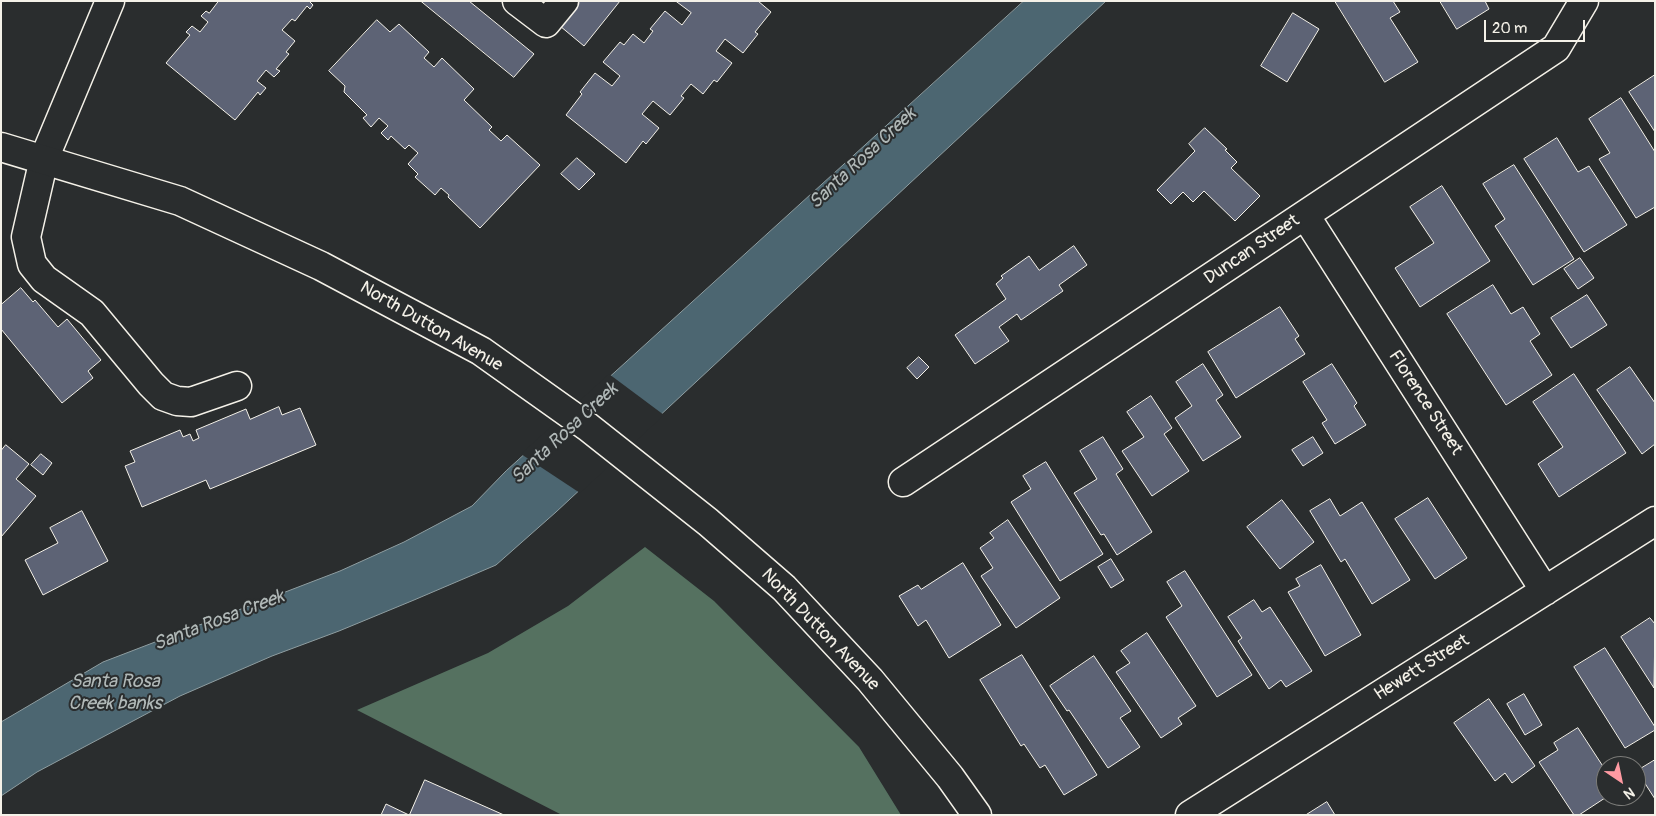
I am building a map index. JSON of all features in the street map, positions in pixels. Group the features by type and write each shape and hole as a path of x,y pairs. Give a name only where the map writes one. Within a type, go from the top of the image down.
{"street":[{"path":"110,1 44,160 26,237 32,264 44,280 92,313 163,396 177,402 190,402 237,386"},
{"path":"517,1 546,23 564,1"},
{"name":"Duncan Street","path":"903,482 1556,48 1584,1"},
{"name":"North Dutton Avenue","path":"1,147 180,201 321,266 481,351 588,427 708,522 784,588 863,673 950,777 977,815"},
{"name":"Florence Street","path":"1305,215 1544,591"},
{"name":"Hewett Street","path":"1190,815 1655,520"}],"green space":[{"path":"645,547 714,601 859,747 901,815 562,815 357,710 488,653 568,606"}],"water":[{"path":"1024,1 1106,1 556,512 496,565 339,631 272,656 180,696 37,772 1,796 1,722 103,662 340,571 404,542 472,506 506,471"}],"pier":[{"path":"609,374 664,415 580,493 521,454"}],"building":[{"path":"219,1 309,1 313,5 310,9 307,6 295,21 292,19 282,30 295,41 286,52 289,54 276,69 280,71 274,77 266,70 257,81 266,88 260,95 258,92 235,120 166,63 190,35 186,32 192,26 200,32 208,22 201,16 206,11 209,13"},
{"path":"421,1 469,1 534,54 514,77"},
{"path":"580,1 620,1 584,46 560,26"},
{"path":"676,1 758,1 771,12 755,32 758,34 743,53 725,39 716,51 732,63 717,82 714,80 703,94 691,84 681,96 684,98 670,115 653,101 642,114 659,128 646,144 643,141 626,163 566,115 582,94 580,92 595,73 612,86 620,76 603,62 620,42 624,45 633,34 644,43 653,31 650,29 665,11 682,25 691,13"},
{"path":"1335,1 1393,1 1400,12 1390,18 1418,62 1385,82"},
{"path":"1440,1 1485,1 1489,9 1457,29"},
{"path":"1293,13 1319,29 1287,82 1261,66"},
{"path":"377,20 390,32 399,24 429,52 424,58 434,67 442,58 474,89 464,100 492,127 489,130 501,141 507,135 540,165 480,228 441,188 435,195 415,177 418,174 408,164 418,153 409,145 405,149 391,136 388,140 381,133 388,126 379,118 371,127 363,118 367,115 344,92 345,86 329,71"},
{"path":"1655,75 1655,132 1629,92"},
{"path":"1621,98 1655,152 1655,207 1636,218 1599,159 1610,153 1589,119"},
{"path":"1205,128 1227,149 1225,150 1237,162 1231,168 1260,196 1235,221 1204,191 1193,202 1183,192 1171,204 1157,190 1195,151 1189,144"},
{"path":"1557,138 1578,172 1589,166 1627,225 1584,252 1524,159"},
{"path":"577,158 595,174 579,190 561,174"},
{"path":"1514,165 1574,259 1533,285 1495,226 1505,219 1483,184"},
{"path":"1442,186 1490,261 1420,307 1395,268 1434,243 1410,207"},
{"path":"1074,246 1087,265 1059,285 1063,291 1021,320 1017,314 999,327 1009,341 975,364 955,335 1006,299 996,284 1003,278 1001,276 1029,256 1039,270"},
{"path":"1580,258 1594,278 1578,289 1564,269"},
{"path":"1493,285 1511,314 1523,307 1540,334 1530,341 1552,375 1506,405 1447,314"},
{"path":"21,288 33,302 35,300 58,327 67,319 101,360 88,371 93,378 62,403 1,329 1,305"},
{"path":"1587,295 1607,325 1571,348 1551,318"},
{"path":"1280,307 1299,336 1295,339 1305,354 1236,398 1208,352"},
{"path":"919,357 929,367 917,379 907,368"},
{"path":"1203,364 1223,395 1216,400 1241,437 1203,461 1175,418 1192,406 1176,382"},
{"path":"1332,364 1357,403 1354,406 1366,425 1335,444 1322,423 1327,420 1303,382"},
{"path":"1630,367 1655,403 1655,444 1642,454 1597,390"},
{"path":"1574,374 1626,453 1559,497 1538,464 1563,447 1533,402"},
{"path":"1151,396 1172,428 1164,434 1189,471 1152,496 1122,451 1144,437 1127,412"},
{"path":"279,407 282,415 300,408 316,445 210,489 206,480 142,507 125,466 135,462 130,451 180,430 183,437 190,434 193,441 199,438 196,430 246,409 250,419"},
{"path":"1103,437 1123,469 1116,474 1152,532 1117,555 1104,534 1101,535 1074,493 1097,479 1080,451"},
{"path":"1313,437 1323,453 1303,466 1292,450"},
{"path":"6,445 29,464 16,479 36,496 1,537 1,451"},
{"path":"41,454 52,463 43,475 31,465"},
{"path":"1046,462 1103,554 1060,581 1011,502 1031,489 1023,476"},
{"path":"1428,498 1467,558 1435,579 1395,519"},
{"path":"1330,499 1340,516 1362,502 1410,580 1372,604 1345,559 1341,562 1310,511"},
{"path":"1282,500 1314,542 1280,569 1247,527"},
{"path":"82,511 108,561 43,595 25,560 58,543 50,528"},
{"path":"1008,520 1060,598 1016,628 981,576 993,568 980,548 994,538 990,533"},
{"path":"1111,559 1124,580 1111,588 1098,567"},
{"path":"963,563 1001,625 949,658 926,620 918,626 899,596 918,585 921,589"},
{"path":"1321,565 1361,635 1325,656 1288,592 1300,586 1296,579"},
{"path":"1185,571 1252,675 1217,697 1166,617 1182,606 1167,582"},
{"path":"1254,600 1262,612 1270,607 1312,671 1286,687 1281,680 1269,689 1238,641 1242,638 1228,617"},
{"path":"1650,618 1655,624 1654,688 1621,637"},
{"path":"1147,633 1196,706 1178,718 1182,724 1161,738 1116,672 1130,663 1121,651"},
{"path":"1605,648 1655,727 1655,730 1625,748 1574,667"},
{"path":"1022,655 1097,775 1064,795 1045,765 1040,768 1024,744 1021,746 980,680"},
{"path":"1094,656 1131,711 1120,718 1140,747 1108,768 1069,710 1067,711 1050,686"},
{"path":"1524,694 1542,725 1525,735 1507,704"},
{"path":"1489,699 1535,766 1512,783 1505,773 1495,781 1454,723"},
{"path":"1578,728 1596,756 1596,804 1579,815 1574,815 1539,762 1558,750 1554,743"},
{"path":"1655,760 1655,799 1646,785 1646,766"},
{"path":"425,780 504,815 409,815"},
{"path":"1327,802 1335,815 1306,815"},
{"path":"386,804 409,815 381,815"}],"water label":[{"name":"Santa Rosa Creek","path":"863,159"},
{"name":"Santa Rosa Creek","path":"565,434"},
{"name":"Santa Rosa Creek","path":"219,621"},
{"name":"Santa Rosa Creek banks","path":"115,693"}]}
